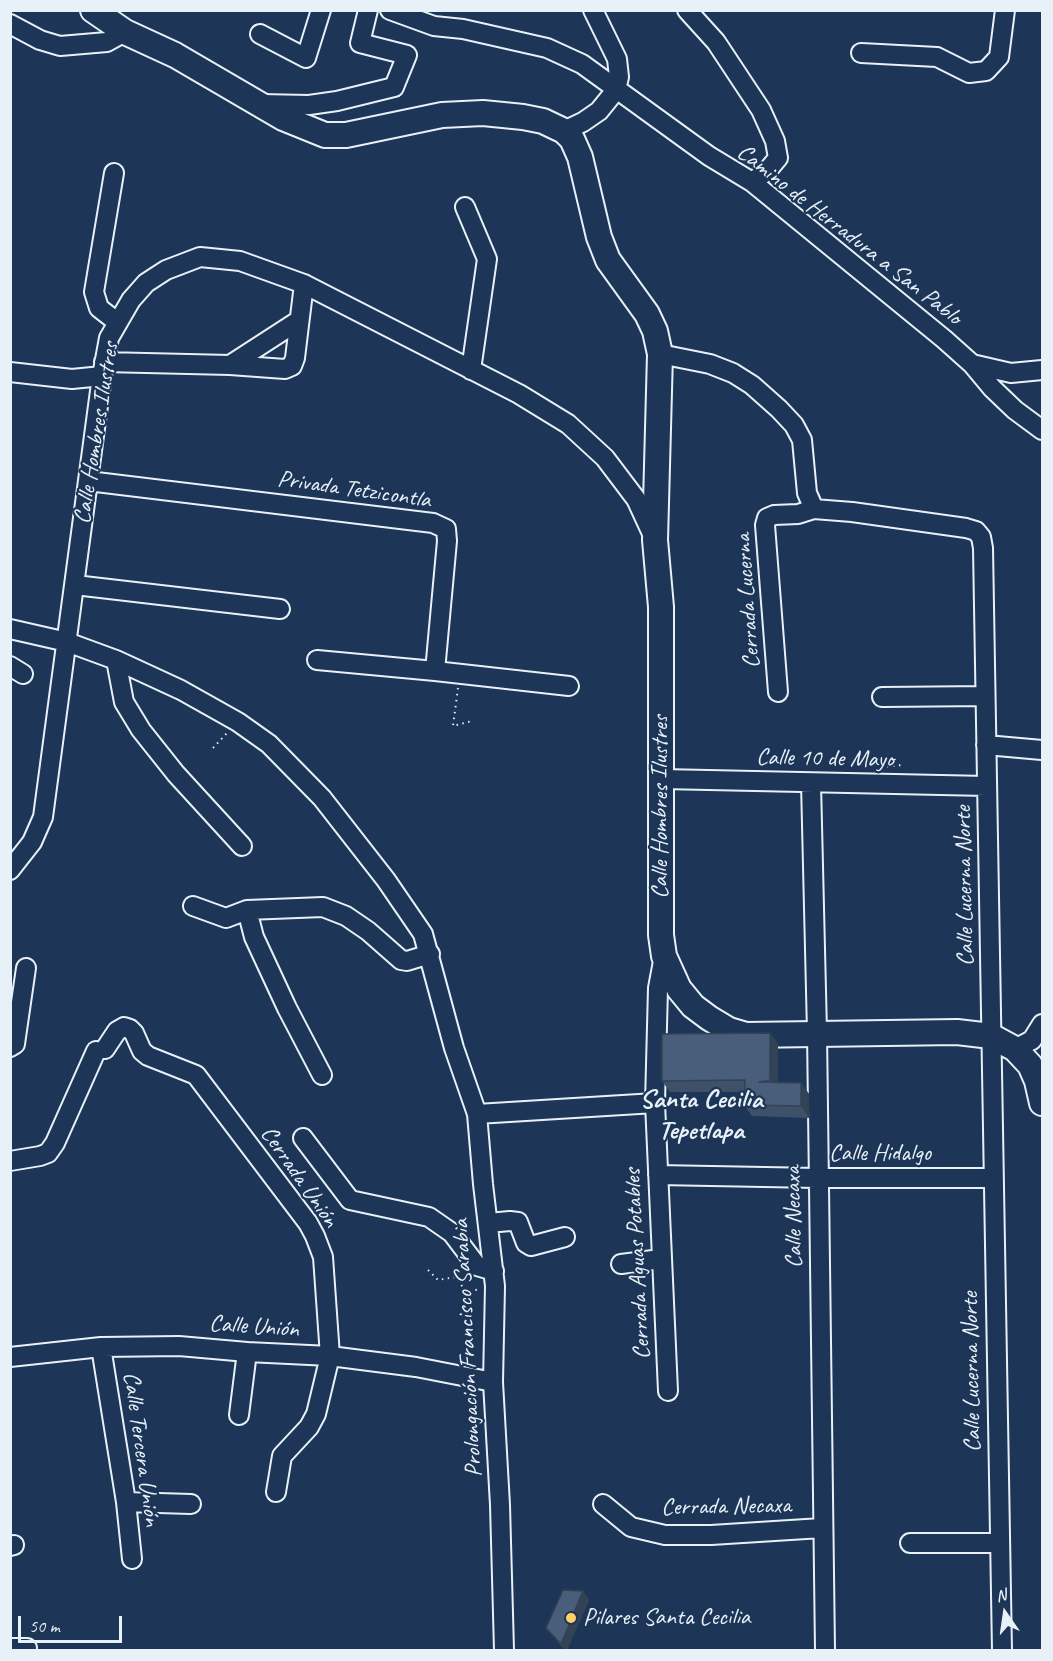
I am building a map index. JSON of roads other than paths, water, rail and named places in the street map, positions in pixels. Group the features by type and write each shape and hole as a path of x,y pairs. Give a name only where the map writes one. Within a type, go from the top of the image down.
{"main road":[{"path":"93,10 125,32 175,56 283,118 324,135 346,135 462,112 523,117 543,121 564,131"},
{"name":"Calle Hombres Ilustres","path":"564,131 572,139 580,158 608,260 647,314 655,330 660,354 655,540 661,607 661,935 664,956 679,989 693,1005 729,1030 746,1035 817,1032 957,1032 1030,1043 1030,1065 1037,1081 1042,1103"}],"street":[{"path":"260,34 306,58 321,10"},
{"path":"259,104 309,105 337,101 394,87 407,55 360,43 368,10"},
{"name":"Camino de Herradura a San Pablo","path":"390,10 434,26 463,29 547,48 582,64 709,156 752,182 909,310 972,364 1015,410 1042,430"},
{"path":"564,131 599,111 616,90 619,77 617,59 593,10"},
{"path":"687,10 716,42 761,110 775,141 778,158 767,171 752,182"},
{"path":"861,52 937,57 969,73 986,71 999,57 1005,10"},
{"path":"10,24 40,40 60,46 106,42 125,32"},
{"path":"114,173 94,292 99,308 117,322"},
{"path":"465,207 487,259 471,370"},
{"name":"Calle Hombres Ilustres","path":"10,870 32,842 43,817 109,338 131,300 146,283 166,270 200,257 240,261 304,284 545,408 587,439 605,458 636,499 655,540"},
{"path":"10,372 72,379 103,369 230,365 285,369 292,366 304,284"},
{"path":"230,365 298,321"},
{"path":"660,354 710,364 733,373 752,385 779,408 802,440 807,493 814,509"},
{"path":"972,364 1011,373 1042,370"},
{"name":"Privada Tetzicontla","path":"88,480 433,522 446,529 447,541 435,670"},
{"name":"Cerrada Lucerna","path":"778,692 765,525 767,518 774,515 798,514 814,509"},
{"name":"Calle Lucerna Norte","path":"814,509 966,528 976,531 981,537 983,548 1002,1650"},
{"path":"75,585 280,609"},
{"name":"Prolongación Francisco Sarabia","path":"10,629 67,642 116,660 182,690 237,722 269,744 322,798 415,920 423,934 454,1048 477,1114 494,1278 493,1382 500,1505 504,1650"},
{"path":"116,660 124,702 141,730 242,846"},
{"path":"316,660 435,670 569,686"},
{"path":"882,697 985,696"},
{"path":"986,746 1042,750"},
{"name":"Calle 10 de Mayo","path":"662,779 987,786"},
{"name":"Calle Necaxa","path":"811,783 817,1032 817,1178 825,1650"},
{"path":"193,906 226,918 247,910 322,907 346,916 368,931 401,960 407,961 430,954"},
{"path":"247,910 254,937 322,1075"},
{"name":"Cerrada Aguas Potables","path":"664,956 658,988 655,1103 668,1391"},
{"path":"10,1047 15,1044 26,968"},
{"path":"1030,1043 1042,1023"},
{"name":"Cerrada Unión","path":"10,1161 48,1153 101,1050 117,1031 124,1027 134,1033 142,1051 148,1056 196,1075 308,1223 323,1257 330,1356 316,1414 309,1427 282,1456 276,1492"},
{"name":"Calle Hombres Ilustres","path":"717,1041 746,1035"},
{"path":"656,1042 676,1042"},
{"path":"477,1114 655,1103"},
{"path":"303,1138 350,1200 429,1217 452,1233 477,1266 494,1278"},
{"name":"Calle Hidalgo","path":"658,1175 993,1178"},
{"path":"488,1223 518,1222 526,1243 531,1246 565,1237"},
{"path":"621,1264 661,1259"},
{"name":"Calle Unión","path":"10,1357 101,1347 179,1346 330,1356 416,1367 493,1382"},
{"name":"Calle Tercera Unión","path":"101,1347 126,1502 132,1559"},
{"path":"240,1415 247,1352"},
{"path":"126,1502 190,1504"},
{"name":"Cerrada Necaxa","path":"603,1504 631,1527 665,1535 711,1535 822,1528"},
{"path":"910,1543 999,1543"}],"place":[{"name":"Pilares Santa Cecilia","path":"571,1618"}],"district":[{"name":"Santa Cecilia Tepetlapa","path":"701,1116"}]}
